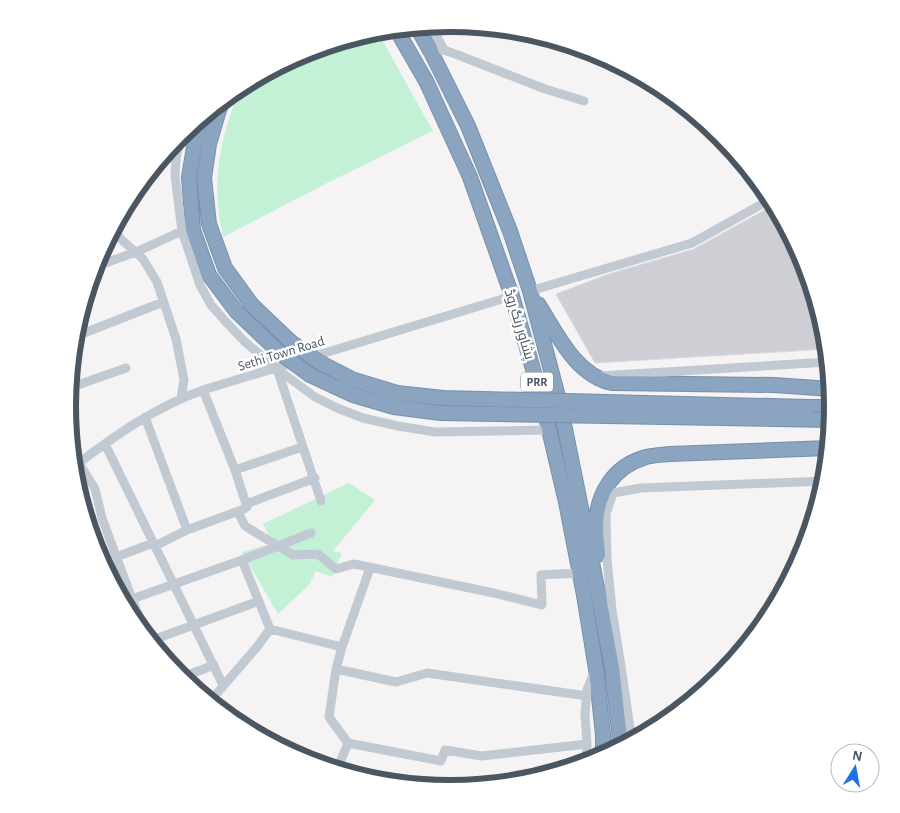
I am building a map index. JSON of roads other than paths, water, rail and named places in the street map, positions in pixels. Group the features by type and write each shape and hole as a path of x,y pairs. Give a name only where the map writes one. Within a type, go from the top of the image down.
{"highway":[{"name":"پشاور رنگ روڈ","path":"423,33 438,51 510,231 530,291 560,404 598,592 607,615 620,740"},
{"name":"پشاور رنگ روڈ","path":"400,36 426,81 470,178 512,296 543,404 566,502 580,573 596,669 603,747"},
{"path":"218,113 209,144 204,178 208,224 226,268 252,305 291,342 319,362 354,380 397,393 442,398 824,407"},
{"path":"198,130 189,177 193,230 210,275 236,311 280,353 310,375 353,395 394,407 441,413 823,420"},
{"path":"530,291 573,358 592,376 603,381 612,383 774,385 823,388"},
{"path":"598,592 596,522 600,499 612,477 627,464 644,458 670,454 822,448"}],"street":[{"path":"433,33 438,51 458,54 544,89 584,102"},
{"path":"177,151 175,175 182,232 200,285 211,305 244,341 277,369 315,397 362,418 435,432 549,430"},
{"path":"530,291 692,243 764,203"},
{"path":"104,263 182,232"},
{"path":"118,236 143,259 157,282 176,339 184,380 181,398"},
{"name":"Sethi Town Road","path":"80,462 144,417 181,398 512,296"},
{"path":"83,333 163,302"},
{"path":"592,376 821,362"},
{"path":"77,385 126,368"},
{"path":"277,369 321,501"},
{"path":"116,557 247,507 235,470 203,390"},
{"path":"144,417 187,530"},
{"path":"105,444 223,685"},
{"path":"235,470 302,447"},
{"path":"82,473 94,489 102,518 137,610"},
{"path":"246,504 314,478"},
{"path":"631,733 620,660 607,615 606,514 613,493 642,488 816,481"},
{"path":"238,512 245,526 293,555 318,554 336,568 354,564 542,605 541,575 580,573"},
{"path":"132,599 311,533"},
{"path":"242,560 270,628"},
{"path":"370,568 342,647 336,669 329,717 348,743 442,761 444,750 482,756 587,744"},
{"path":"157,638 259,601"},
{"path":"270,628 342,647"},
{"path":"214,697 270,628"},
{"path":"189,674 214,665"},
{"path":"336,669 396,682 428,673 586,696"},
{"path":"586,755 586,696 596,669"},
{"path":"340,764 348,743"}]}
